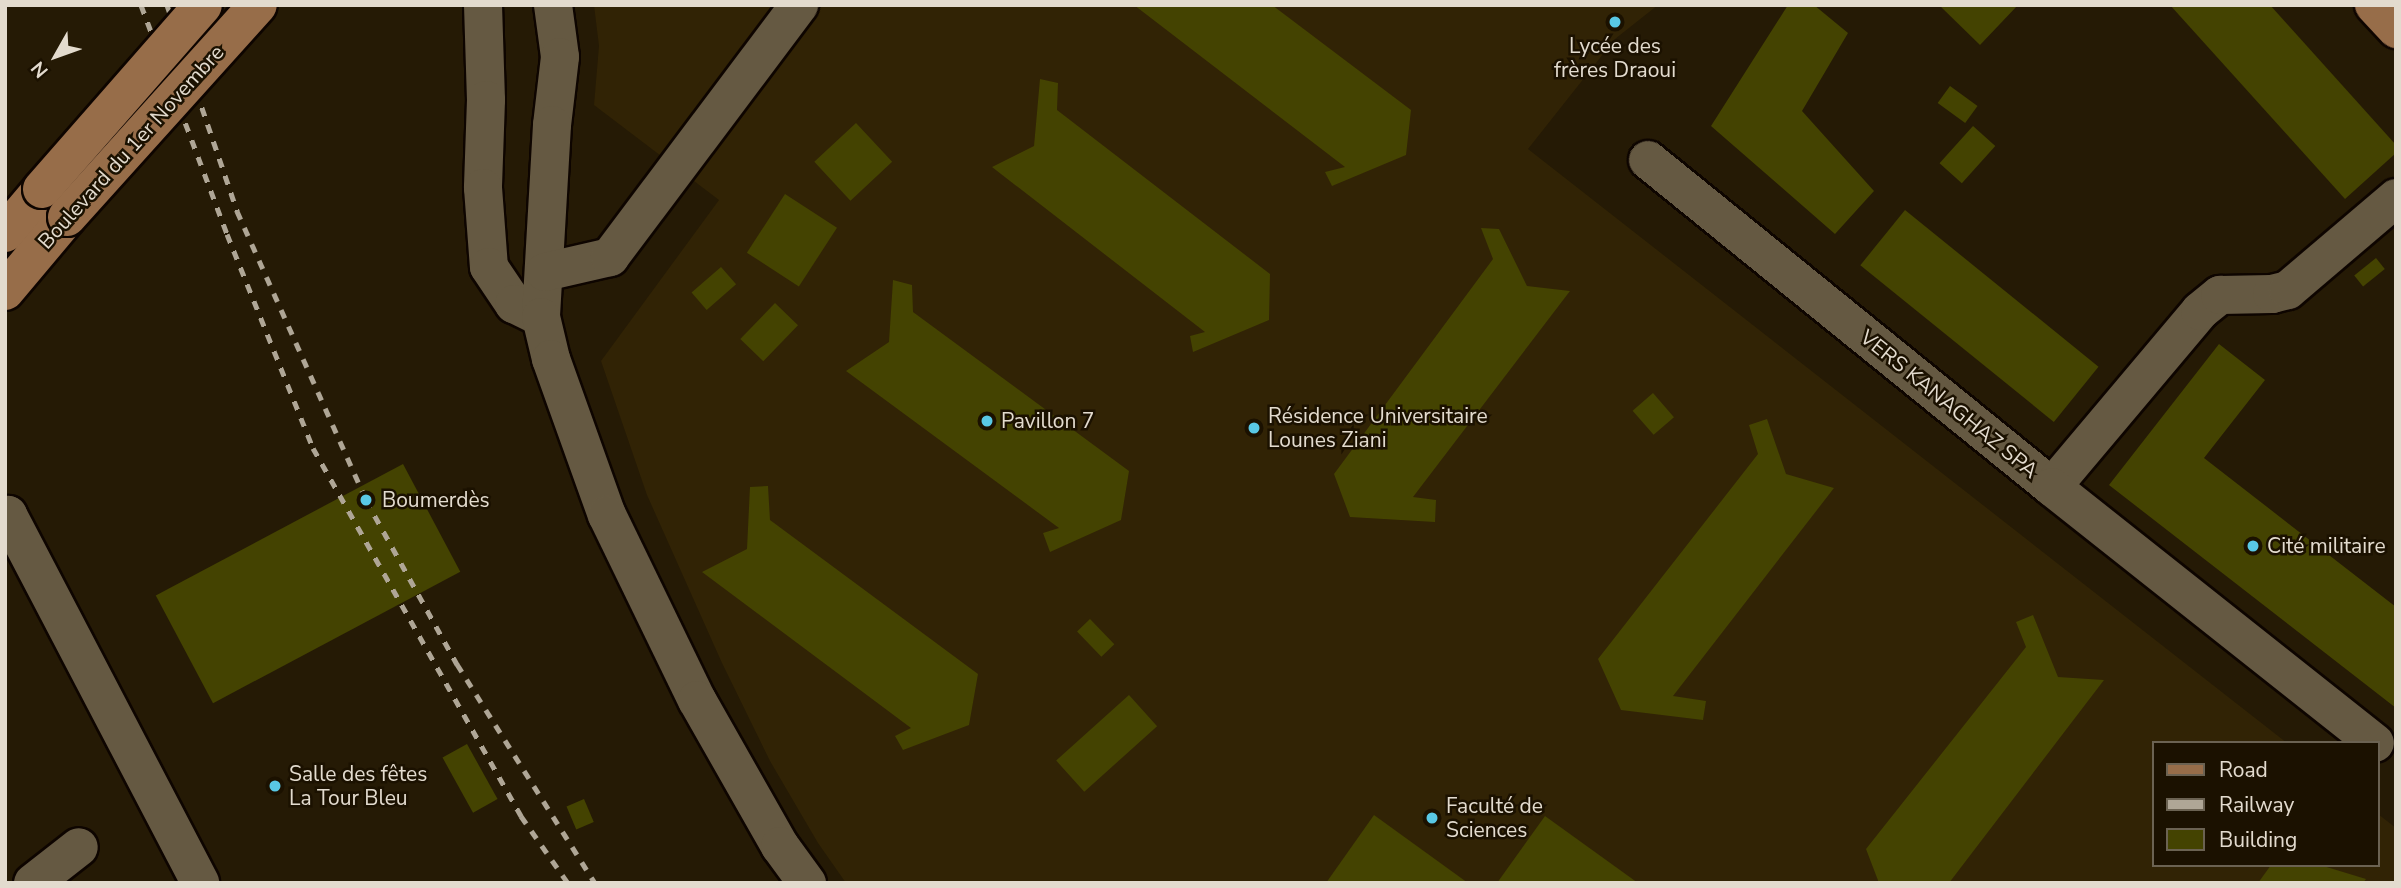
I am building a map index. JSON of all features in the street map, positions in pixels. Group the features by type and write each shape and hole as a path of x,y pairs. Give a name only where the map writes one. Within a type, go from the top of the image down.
{"main road":[{"name":"Boulevard du 1er Novembre","path":"5,291 54,203 203,5"},
{"name":"Boulevard du 1er Novembre","path":"5,233 54,203 258,5"},
{"path":"2374,5 2396,29"}],"lane":[{"path":"483,5 486,100 483,188 489,267 514,304 541,317"},
{"path":"553,5 560,57 552,125 541,317 551,359 607,515 697,700 780,846 807,883"},
{"path":"545,272 610,257 799,5"},
{"name":"VERS KANAGHAZ SPA","path":"1647,160 2052,486 2200,311 2220,295 2245,292 2272,294 2288,290 2396,198"},
{"path":"2052,486 2373,741"},
{"path":"5,520 8,515 200,883"},
{"path":"2380,746 2396,759"},
{"path":"33,883 79,847"}],"shaded area":[{"name":"Résidence Universitaire Lounes Ziani","path":"594,5 1658,5 1615,39 1528,149 2284,741 2152,741 2152,867 2380,867 2380,816 2396,828 2396,883 846,883 818,843 770,761 722,663 647,495 601,361 719,200 594,105 599,46"}],"building":[{"path":"1134,5 1272,5 1411,110 1406,155 1332,186 1325,172 1345,167"},
{"path":"1788,5 1814,5 1848,33 1802,111 1874,191 1835,234 1711,126"},
{"path":"1939,5 2018,5 1980,45"},
{"path":"2170,5 2270,5 2396,145 2396,153 2345,199"},
{"path":"1040,79 1058,83 1057,110 1270,274 1269,320 1193,352 1190,336 1205,332 992,167 1034,146"},
{"path":"1950,86 1978,106 1965,123 1938,103"},
{"path":"856,123 892,162 850,201 814,162"},
{"path":"1973,126 1995,146 1962,183 1940,163"},
{"path":"785,194 837,228 799,286 747,253"},
{"path":"1905,210 2099,367 2054,422 1860,265"},
{"path":"1481,228 1499,229 1527,286 1570,291 1413,497 1436,500 1435,522 1350,517 1334,474 1493,259"},
{"path":"2376,258 2385,269 2363,287 2354,276"},
{"path":"721,267 736,284 707,310 692,293"},
{"name":"Pavillon 7","path":"893,280 912,285 913,312 1129,471 1121,520 1050,552 1043,533 1059,528 846,371 889,342"},
{"path":"775,303 798,325 763,361 740,339"},
{"name":"Cité militaire","path":"2219,344 2265,380 2204,458 2396,607 2396,708 2109,485"},
{"path":"1653,393 1674,417 1654,435 1633,411"},
{"path":"1767,419 1786,474 1834,488 1673,696 1706,701 1703,720 1621,710 1598,659 1758,454 1749,425"},
{"path":"403,464 460,572 213,703 156,595"},
{"path":"768,486 770,520 978,674 969,725 903,750 895,736 911,728 702,572 747,549 750,487"},
{"path":"2033,615 2058,677 2104,680 1949,883 1879,883 1866,849 2026,647 2016,622"},
{"path":"1090,619 1114,644 1101,657 1077,632"},
{"path":"1129,695 1157,726 1084,792 1056,761"},
{"path":"467,744 498,799 473,813 443,758"},
{"path":"584,799 594,822 576,829 567,806"},
{"path":"1374,815 1468,883 1326,883"},
{"path":"1545,816 1638,883 1497,883"},
{"path":"2270,867 2327,867 2366,879 2363,883 2258,883"}],"railway":[{"path":"141,5 227,234 313,448 521,816 568,883"},
{"path":"167,5 237,211 366,500 457,664 595,883"}],"place":[{"name":"Lycée des frères Draoui","path":"1615,22"},
{"name":"Pavillon 7","path":"987,421"},
{"name":"Résidence Universitaire Lounes Ziani","path":"1254,428"},
{"name":"Boumerdès","path":"366,500"},
{"name":"Cité militaire","path":"2253,546"},
{"name":"Salle des fêtes La Tour Bleu","path":"275,786"},
{"name":"Faculté de Sciences","path":"1432,818"}]}
